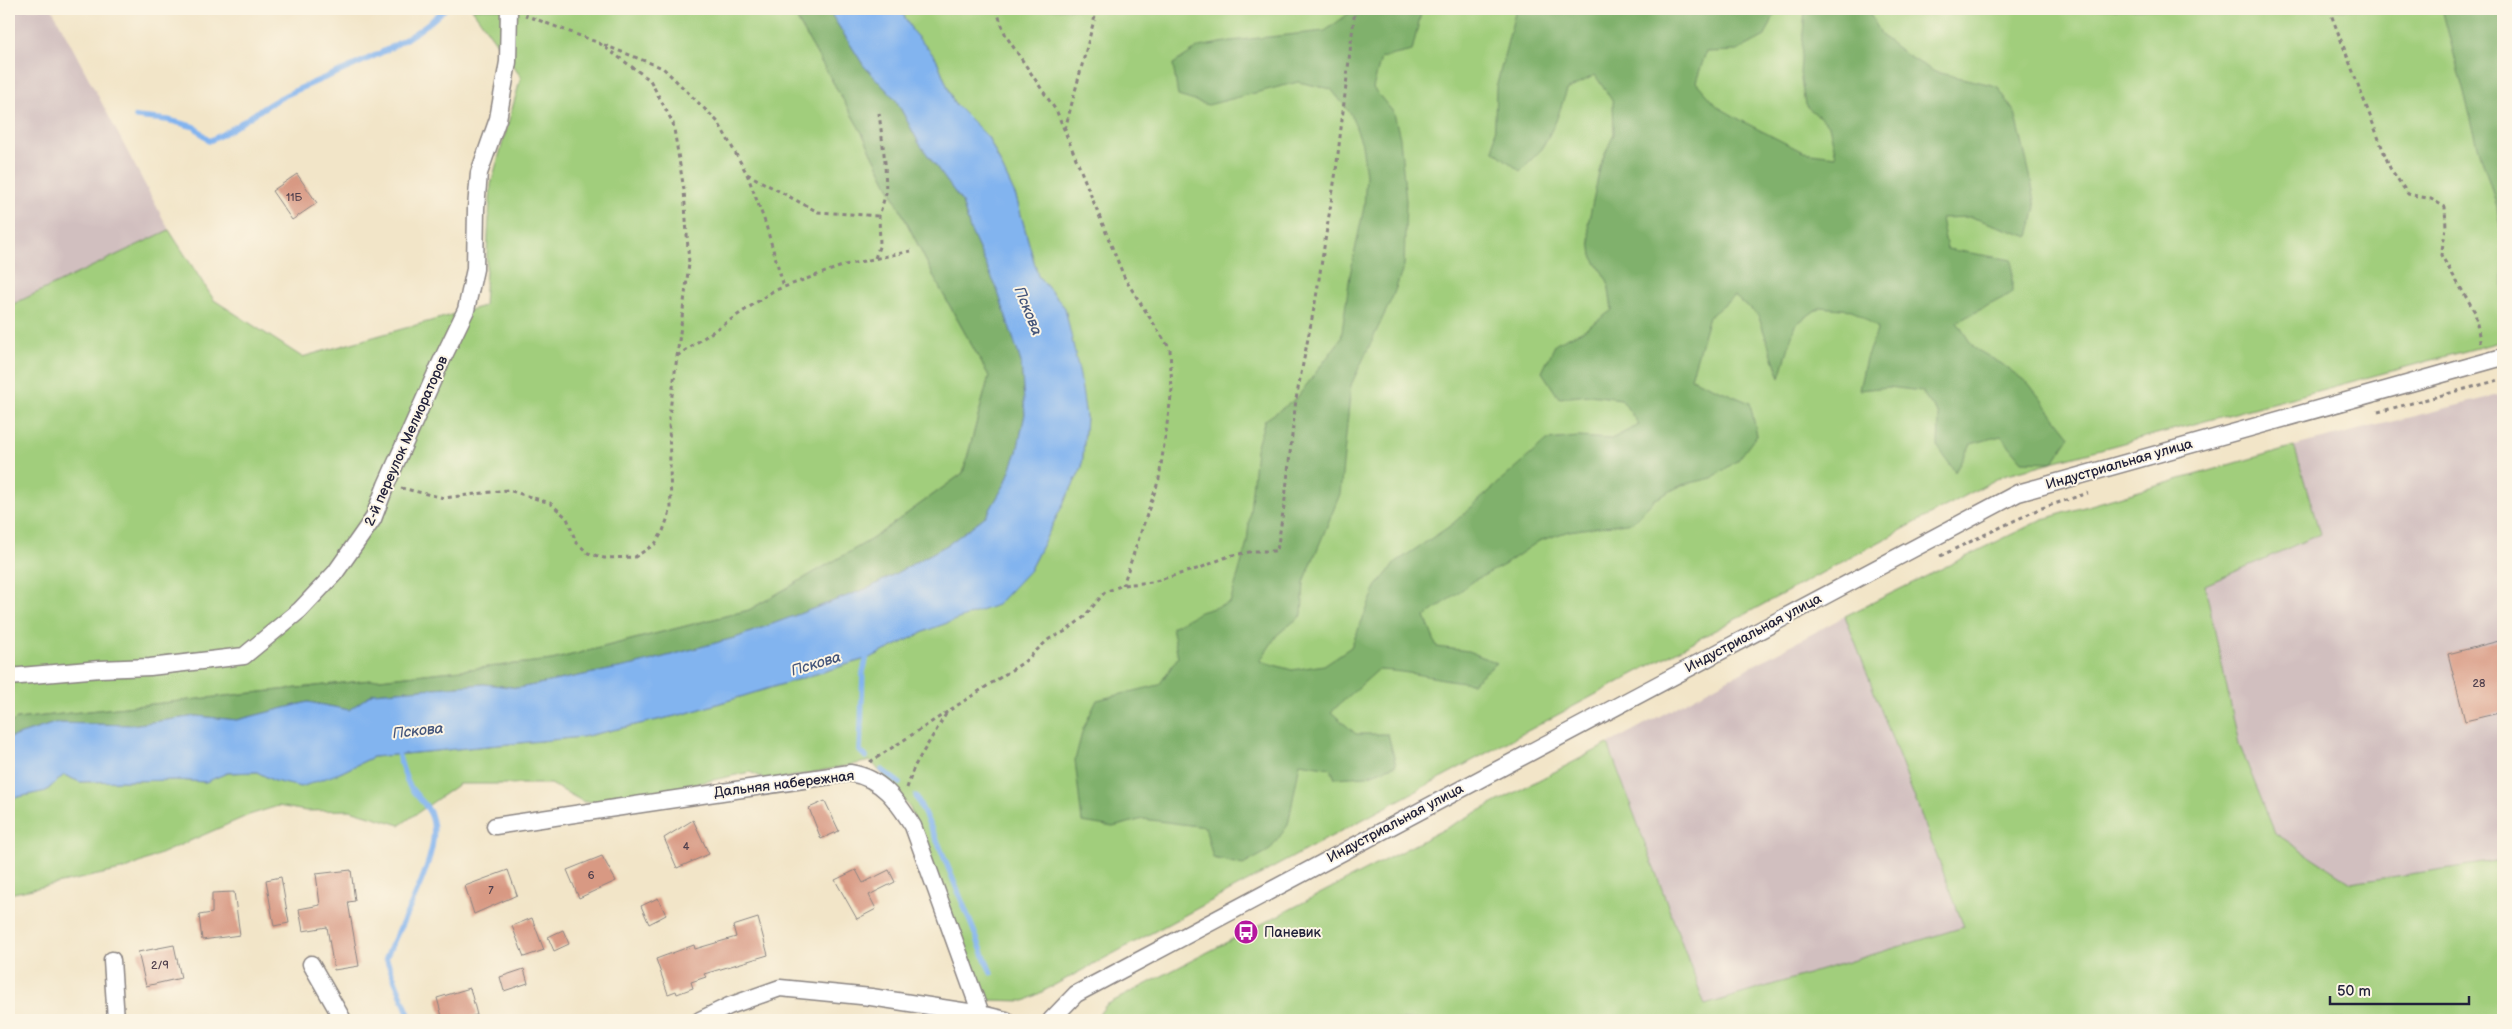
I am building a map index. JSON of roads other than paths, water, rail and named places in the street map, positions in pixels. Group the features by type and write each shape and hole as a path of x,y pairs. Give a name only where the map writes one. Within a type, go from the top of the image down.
{"street":[{"name":"2-й переулок Мелиораторов","path":"9,677 100,669 150,667 244,656 300,610 335,573 374,519 386,485 440,364 456,334 472,290 476,269 476,208 479,173 498,119 508,62 514,11"},
{"name":"Индустриальная улица","path":"1051,1020 1060,1008 1084,989 2018,493 2503,357"},
{"name":"Дальняя набережная","path":"495,826 850,773 862,775 878,783 896,799 913,826 981,1014"},
{"path":"112,960 116,1020"},
{"path":"310,964 343,1020"},
{"path":"700,1020 729,1006 780,988 870,997 981,1014 1006,1020"}],"water":[{"name":"Пскова","path":"828,9 900,9 913,32 936,58 954,103 988,137 1016,197 1038,276 1065,308 1080,376 1086,417 1082,467 1029,571 997,605 928,630 872,657 684,714 582,737 373,757 340,773 301,787 274,781 257,772 227,773 206,782 175,780 80,782 64,775 46,791 9,799 9,738 55,723 131,725 197,716 237,720 308,702 349,710 373,693 484,684 519,688 634,665 738,637 871,587 949,544 987,515 1005,484 1017,452 1025,414 1021,362 997,289 970,229 962,202 919,143 896,100 864,66"}],"waterway":[{"path":"136,117 168,120 195,127 209,141 284,96 389,49 427,24 445,9"},
{"path":"866,757 860,751 863,672 868,652"},
{"name":"Пскова","path":"396,747 408,783 430,813 434,833 426,869 386,958 411,1020"},
{"path":"882,770 899,783"},
{"path":"916,796 939,845 991,973"}],"place":[{"name":"Паневик","path":"1246,932"}]}
